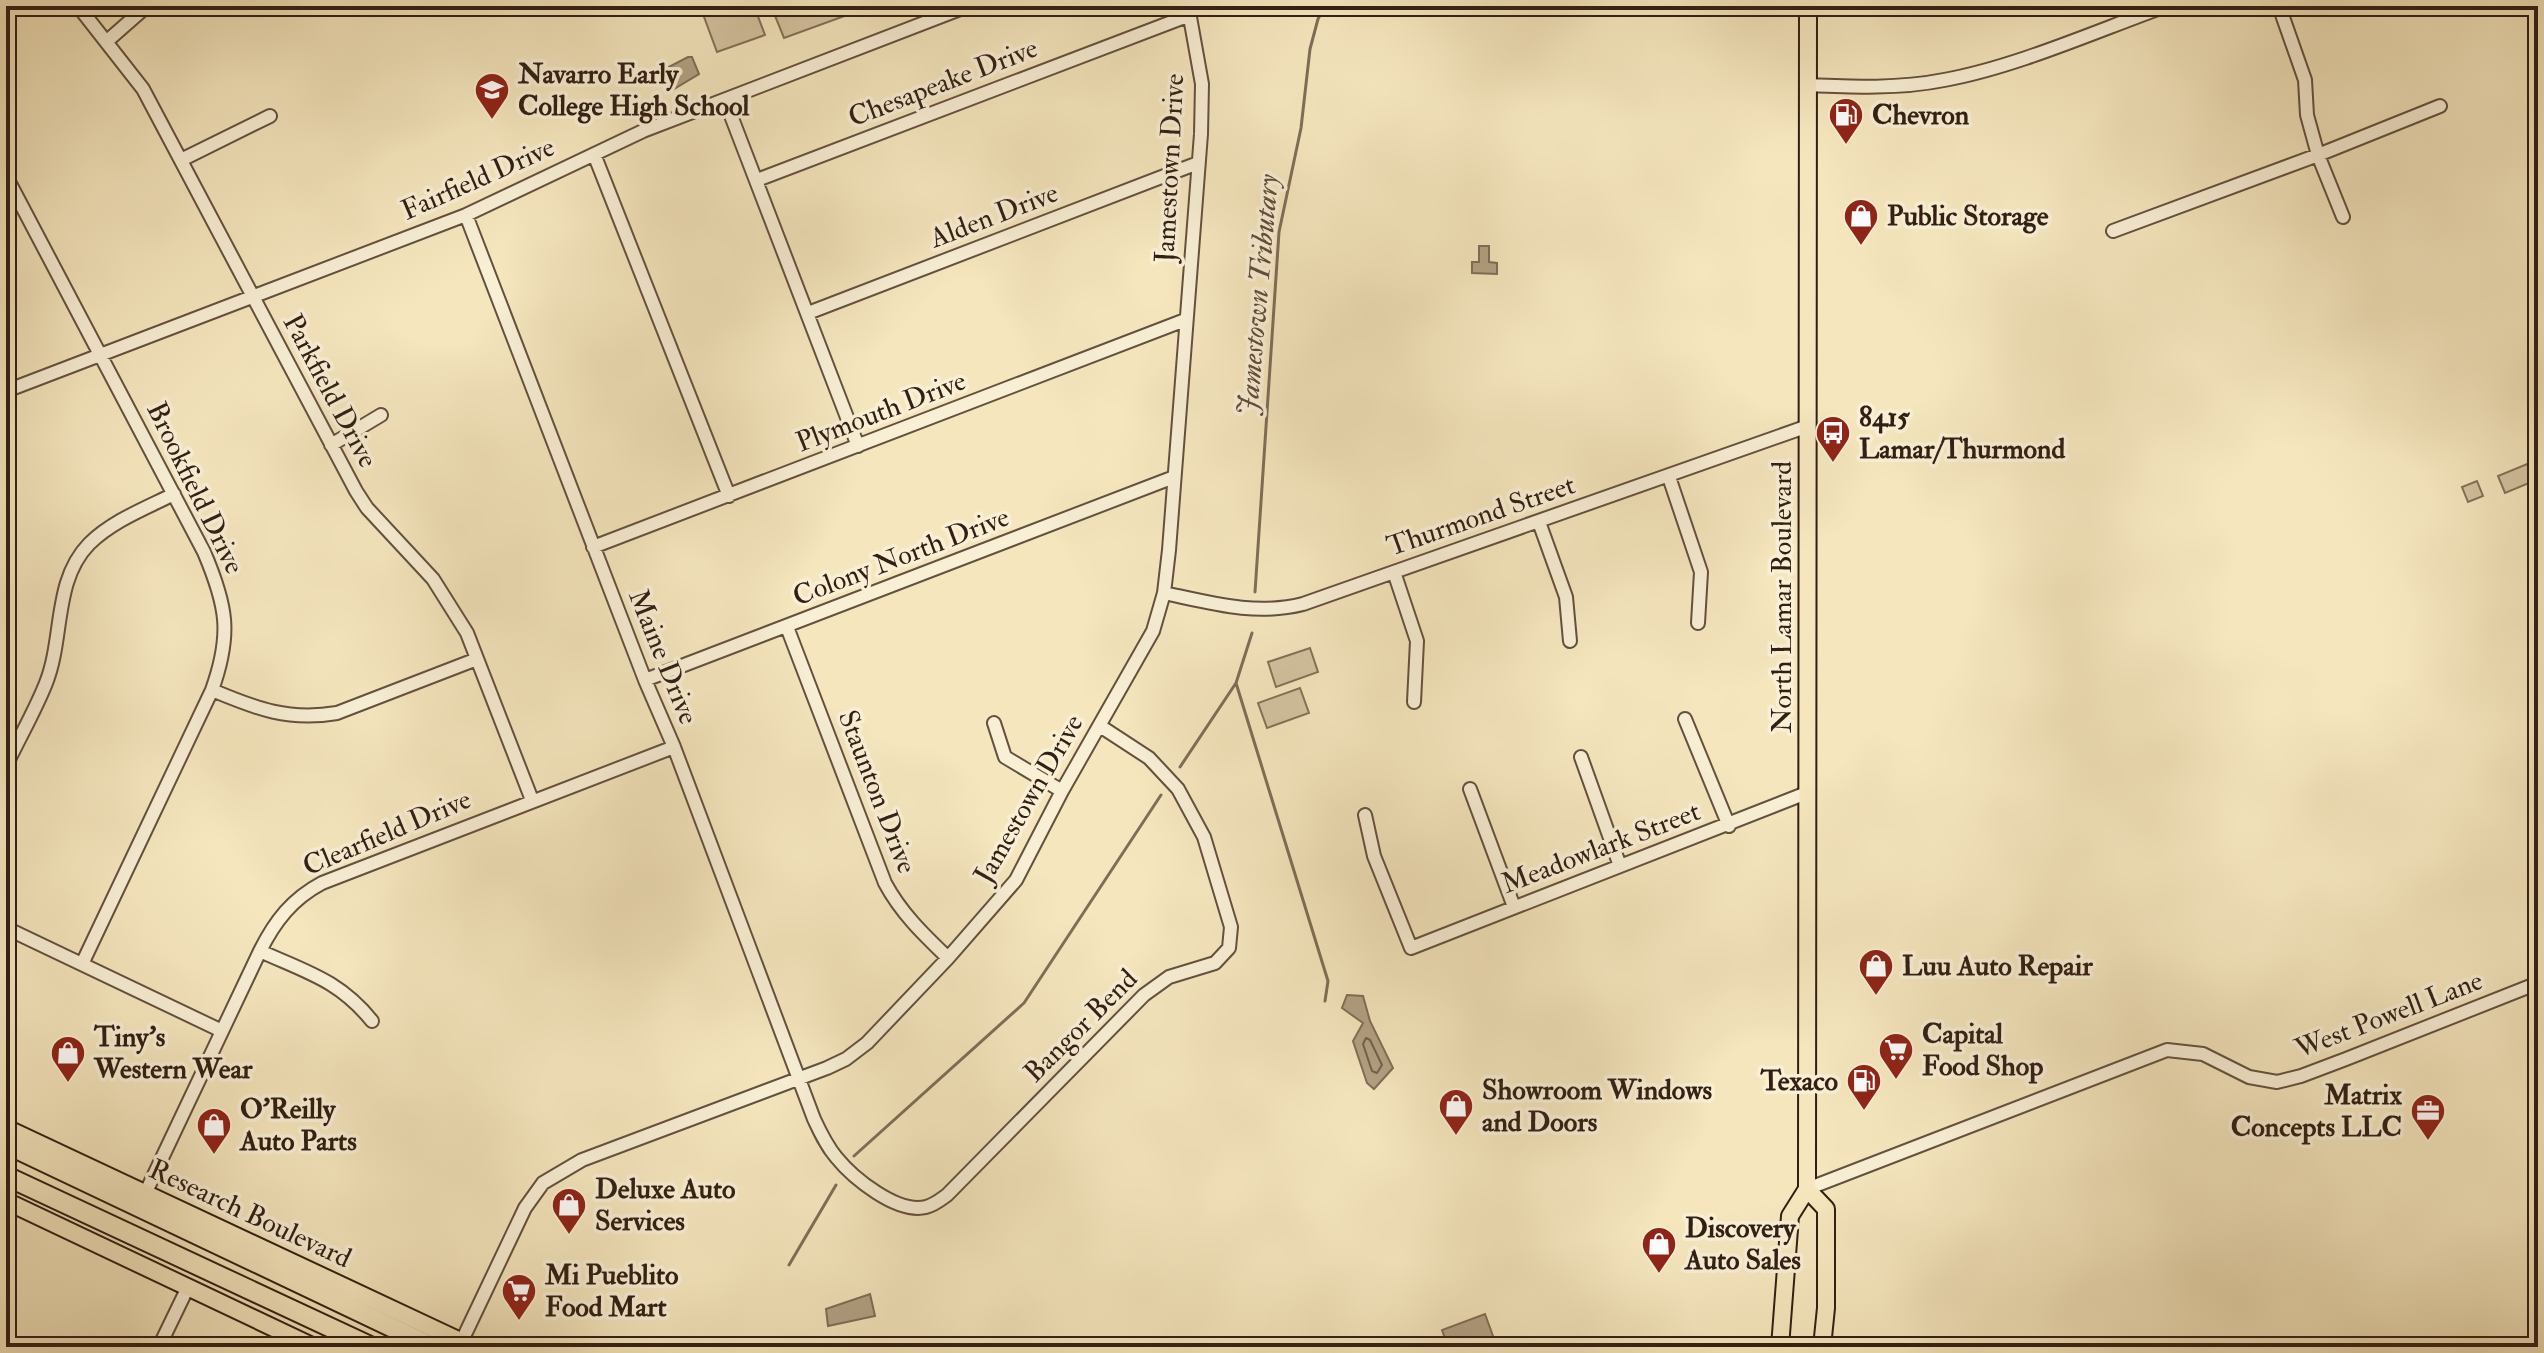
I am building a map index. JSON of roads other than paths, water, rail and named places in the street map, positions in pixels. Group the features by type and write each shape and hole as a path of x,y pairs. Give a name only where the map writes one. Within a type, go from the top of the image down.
{"highway":[{"path":"6,1144 453,1344"},
{"path":"6,1176 372,1347"}],"main road":[{"name":"North Lamar Boulevard","path":"1780,1347 1790,1216 1807,1189 1808,6"},
{"name":"Research Boulevard","path":"6,1128 453,1344"},
{"path":"1807,1189 1826,1209 1826,1308 1822,1347"},
{"path":"6,1201 314,1347"},
{"path":"1826,1308 1831,1347"}],"street":[{"name":"Parkfield Drive","path":"78,6 143,89 367,508 415,557 451,605 477,659 532,800"},
{"path":"106,42 147,6"},
{"name":"Fairfield Drive","path":"6,391 466,215 643,131 968,6"},
{"path":"1809,85 1892,87 1958,77 2166,6"},
{"path":"2279,6 2305,80 2307,115 2318,155 2343,217"},
{"name":"Jamestown Drive","path":"453,1344 525,1208 543,1183 582,1160 798,1080 846,1059 867,1043 948,958 1016,880 1062,791 1153,631 1164,593 1202,84 1189,10"},
{"name":"Chesapeake Drive","path":"757,180 1189,10"},
{"path":"725,100 858,446"},
{"path":"2113,231 2440,106"},
{"path":"181,160 270,116"},
{"path":"594,154 729,496"},
{"name":"Alden Drive","path":"808,313 1198,163"},
{"name":"Brookfield Drive","path":"6,176 204,552 223,605 226,636 223,660 212,690 82,964"},
{"name":"Maine Drive","path":"466,215 593,547 674,747 814,1119"},
{"name":"Plymouth Drive","path":"593,547 1185,320"},
{"path":"331,445 381,415"},
{"name":"Thurmond Street","path":"1164,593 1229,607 1282,609 1669,477 1808,426"},
{"name":"Colony North Drive","path":"645,680 1174,477"},
{"path":"1669,477 1701,572 1698,623"},
{"path":"6,766 47,682 54,660 64,595 76,562 88,545 106,530 174,494"},
{"path":"1539,522 1566,597 1570,641"},
{"path":"1394,572 1417,641 1414,702"},
{"name":"Staunton Drive","path":"787,627 885,883 913,923 948,958"},
{"path":"212,690 268,712 313,717 337,713 477,659"},
{"path":"1685,719 1729,826"},
{"path":"994,723 1005,757 1062,791"},
{"name":"Bangor Bend","path":"814,1119 836,1157 851,1173 895,1202 928,1207 947,1195 1144,995 1169,977 1206,967 1222,957 1229,948 1231,927 1204,837 1191,808 1149,758 1100,726"},
{"name":"Clearfield Drive","path":"145,1194 260,951 283,912 308,890 674,747"},
{"path":"1581,757 1620,866"},
{"path":"1470,789 1514,907"},
{"name":"Meadowlark Street","path":"1365,815 1374,856 1411,948 1729,826 1809,792"},
{"path":"6,928 222,1031"},
{"path":"260,951 340,989 355,1000 372,1021"},
{"name":"West Powell Lane","path":"1807,1189 2167,1050 2203,1054 2249,1077 2277,1082 2301,1076 2538,983"},
{"path":"159,1347 188,1287"}],"water":[{"path":"692,57 699,74 668,90 655,74"},
{"path":"1479,246 1489,246 1489,262 1497,263 1497,274 1472,273 1472,262 1479,262"},
{"path":"1347,995 1363,996 1370,1021 1393,1068 1374,1089 1367,1083 1353,1041 1363,1023 1342,1008"},
{"path":"870,1294 875,1316 828,1326 826,1309"},
{"path":"1485,1314 1497,1347 1448,1347 1442,1330"}],"waterway":[{"name":"Jamestown Tributary","path":"1255,592 1279,232 1301,128 1310,49 1325,6"},
{"name":"Jamestown Tributary","path":"1180,767 1236,683 1252,633"},
{"path":"1236,683 1328,981 1325,1001"},
{"name":"Jamestown Tributary","path":"854,1156 1024,1003 1161,795"},
{"name":"Jamestown Tributary","path":"789,1265 836,1185"}],"place":[{"name":"Navarro Early College High School","path":"492,121"},
{"name":"Chevron","path":"1846,146"},
{"name":"Public Storage","path":"1861,247"},
{"name":"8415 Lamar/Thurmond","path":"1833,464"},
{"name":"Luu Auto Repair","path":"1876,997"},
{"name":"Capital Food Shop","path":"1896,1081"},
{"name":"Tiny's Western Wear","path":"68,1084"},
{"name":"Texaco","path":"1864,1112"},
{"name":"Showroom Windows and Doors","path":"1456,1137"},
{"name":"Matrix Concepts LLC","path":"2428,1142"},
{"name":"O'Reilly Auto Parts","path":"214,1156"},
{"name":"Deluxe Auto Services","path":"569,1236"},
{"name":"Discovery Auto Sales","path":"1659,1275"},
{"name":"Mi Pueblito Food Mart","path":"519,1322"}]}
